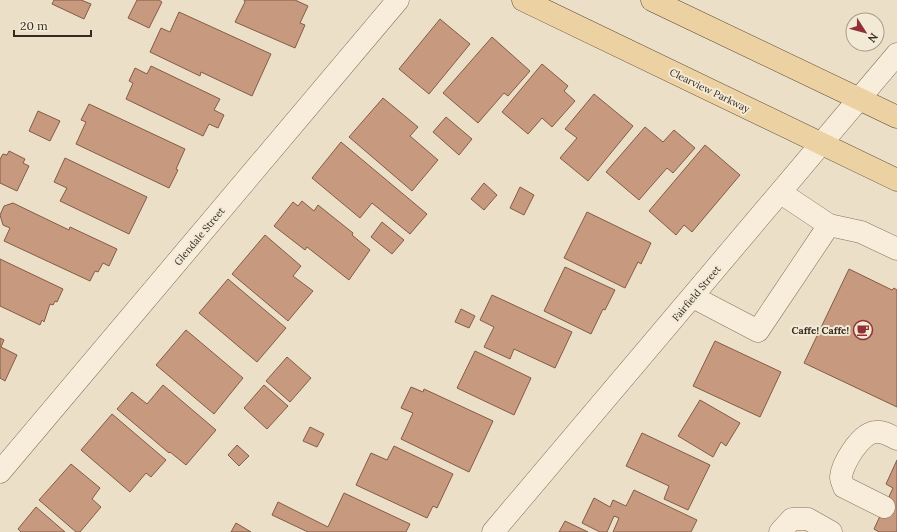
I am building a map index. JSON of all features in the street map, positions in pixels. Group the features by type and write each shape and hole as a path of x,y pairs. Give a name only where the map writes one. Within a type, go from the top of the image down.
{"main road":[{"name":"Clearview Parkway","path":"523,0 897,180"},
{"path":"652,0 897,117"}],"street":[{"name":"Glendale Street","path":"0,472 398,0"},
{"name":"Fairfield Street","path":"493,532 897,54"},
{"path":"781,193 829,225 861,232 896,245"},
{"path":"693,297 758,330 829,225"},
{"path":"884,507 844,487 841,478 857,443 865,436 875,432 885,433 897,439"},
{"path":"780,532 792,519 808,519 832,532"}],"building":[{"path":"54,0 81,0 91,4 84,19 52,4"},
{"path":"137,0 159,0 162,2 149,28 128,18"},
{"path":"244,0 295,0 308,6 300,23 305,25 295,48 235,22 245,2"},
{"path":"179,12 271,54 252,96 201,72 200,76 150,52 161,28 170,32"},
{"path":"440,19 470,44 429,94 399,69"},
{"path":"492,37 530,71 508,96 504,93 478,123 443,93"},
{"path":"542,64 568,86 564,91 575,101 552,127 542,118 528,134 502,112"},
{"path":"151,66 220,99 214,110 224,115 218,128 209,124 203,136 126,99 133,83 129,81 135,68 147,74"},
{"path":"594,94 633,126 588,181 560,158 577,138 565,129"},
{"path":"383,98 418,127 410,136 438,160 412,191 349,137"},
{"path":"89,104 185,149 176,169 178,170 169,188 76,144 86,122 81,120"},
{"path":"38,111 60,121 50,141 29,131"},
{"path":"446,117 472,139 459,155 433,132"},
{"path":"645,127 663,142 674,130 695,148 673,173 667,168 639,200 606,172"},
{"path":"341,142 427,214 410,234 372,203 360,218 312,178"},
{"path":"705,145 740,175 692,232 684,225 676,235 649,211"},
{"path":"9,151 25,159 23,163 29,166 17,191 0,183 0,159 3,154 7,155"},
{"path":"65,158 147,197 129,234 60,201 67,188 54,182"},
{"path":"484,183 497,195 484,210 471,199"},
{"path":"520,187 534,195 524,215 510,208"},
{"path":"302,201 314,211 318,205 353,233 352,235 370,250 349,280 307,247 305,250 274,226 293,202 298,206"},
{"path":"13,203 69,230 70,227 117,249 109,266 103,263 98,272 95,271 90,281 4,241 10,228 3,225 0,215 4,206"},
{"path":"587,212 651,243 641,264 638,262 625,288 564,258"},
{"path":"382,222 404,240 392,254 371,237"},
{"path":"265,235 301,266 293,276 313,291 288,321 232,274"},
{"path":"0,259 63,289 57,302 55,301 53,305 50,304 44,322 42,320 40,325 0,306"},
{"path":"565,267 615,290 605,310 603,309 591,334 544,311"},
{"path":"849,269 892,290 894,288 897,290 897,407 804,363"},
{"path":"228,279 286,328 257,362 199,313"},
{"path":"492,295 572,332 555,368 514,349 510,359 484,347 494,327 480,320"},
{"path":"461,309 475,316 469,328 455,322"},
{"path":"186,330 243,378 214,414 156,365"},
{"path":"0,338 4,340 1,347 17,355 5,381 0,378"},
{"path":"715,341 781,372 760,417 693,386"},
{"path":"475,351 531,378 514,415 457,388"},
{"path":"287,357 311,378 290,402 266,381"},
{"path":"163,385 216,430 186,465 170,452 169,453 117,409 132,392 147,404"},
{"path":"264,385 288,406 267,429 244,408"},
{"path":"411,387 423,392 424,389 493,421 469,472 401,439 413,413 401,408"},
{"path":"700,400 740,423 726,446 721,442 713,457 678,436"},
{"path":"112,414 166,460 151,477 146,473 130,492 81,450"},
{"path":"310,427 324,434 317,447 303,441"},
{"path":"642,433 710,465 688,510 664,499 669,486 626,466"},
{"path":"237,445 249,456 239,466 228,455"},
{"path":"394,446 453,474 437,508 433,506 427,518 356,485 371,453 387,460"},
{"path":"897,460 897,532 879,532 874,529 893,488 886,484"},
{"path":"71,464 100,488 92,499 101,507 80,532 76,532 39,500"},
{"path":"634,490 697,520 691,532 613,532 619,518 614,516 607,532 600,532 582,523 594,498 610,507 613,500 626,506"},
{"path":"344,493 410,524 406,532 308,532 272,515 278,502 328,527"},
{"path":"36,507 65,532 21,532 18,529"},
{"path":"565,521 588,532 559,532"},
{"path":"236,523 251,532 231,532"}],"place":[{"name":"Caffe! Caffe!","path":"863,330"}]}
